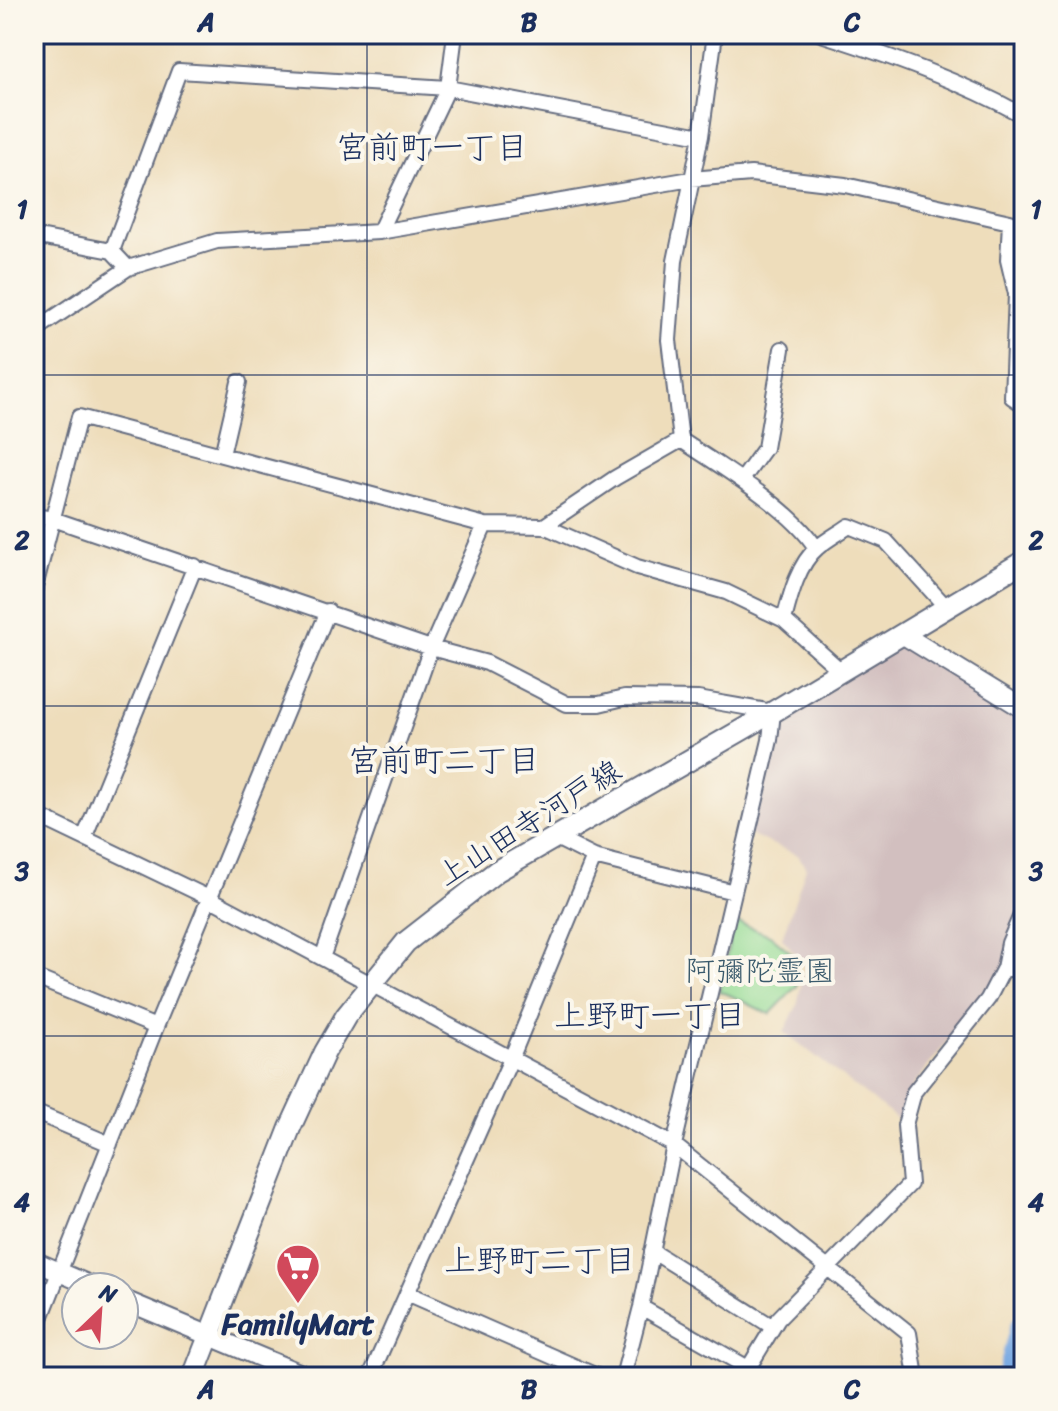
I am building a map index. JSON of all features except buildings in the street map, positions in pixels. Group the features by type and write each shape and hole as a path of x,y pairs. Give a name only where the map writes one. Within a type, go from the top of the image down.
{"main road":[{"name":"上山田寺河戸線","path":"193,1377 290,1128 325,1052 346,1016 406,942 497,871 773,712 1024,561"}],"street":[{"path":"379,232 448,88 455,34"},
{"path":"715,34 701,136 675,261 669,340 681,440 742,480 807,534 816,548"},
{"path":"821,34 997,101 1024,116"},
{"path":"112,251 179,71 448,88 701,136"},
{"path":"34,331 128,268 217,241 379,232 691,179 751,174 845,185 1017,224 1008,260 1016,294 1012,397 1024,405"},
{"path":"34,236 112,251 128,268"},
{"path":"742,480 765,448 782,349"},
{"path":"222,455 239,382"},
{"path":"34,590 79,417 485,525 544,526 637,567 726,592 784,620 841,671"},
{"path":"544,526 615,478 681,440"},
{"path":"34,516 53,519 195,566 431,648 487,663 567,704 599,704 624,698 698,699 773,712 770,740 674,1145 641,1307 623,1377"},
{"path":"322,958 431,648 485,525"},
{"path":"784,620 791,593 816,548 849,526 886,541 946,607"},
{"path":"84,838 195,566"},
{"path":"34,1336 156,1027 328,611"},
{"path":"902,634 1024,709"},
{"path":"34,814 209,898 674,1145 909,1333 916,1377"},
{"path":"556,838 594,857 734,892"},
{"path":"370,1377 511,1059 594,857"},
{"path":"746,1372 773,1327 827,1266 910,1184 905,1125 914,1092 988,999 1004,968 1009,943 1024,908"},
{"path":"1004,968 1024,971"},
{"path":"34,977 156,1027"},
{"path":"34,1112 110,1144"},
{"path":"652,1251 773,1327"},
{"path":"34,1261 59,1272"},
{"path":"407,1293 599,1377"},
{"path":"140,1307 308,1377"},
{"path":"641,1307 746,1372 764,1377"}],"shaded area":[{"path":"902,634 1024,709 1024,908 1004,968 912,1087 905,1125 784,1032 797,1006 805,965 782,938 806,868 798,855 748,834 773,712"}],"green space":[{"name":"阿彌陀霊園","path":"734,921 770,935 800,960 795,972 797,986 770,1014 719,991"}],"waterway":[{"path":"1012,1377 1024,1330"}],"place":[{"name":"FamilyMart","path":"298,1305"}],"district":[{"name":"宮前町一丁目","path":"432,147"},
{"name":"宮前町二丁目","path":"444,760"},
{"name":"上野町一丁目","path":"650,1015"},
{"name":"上野町二丁目","path":"540,1260"}]}
